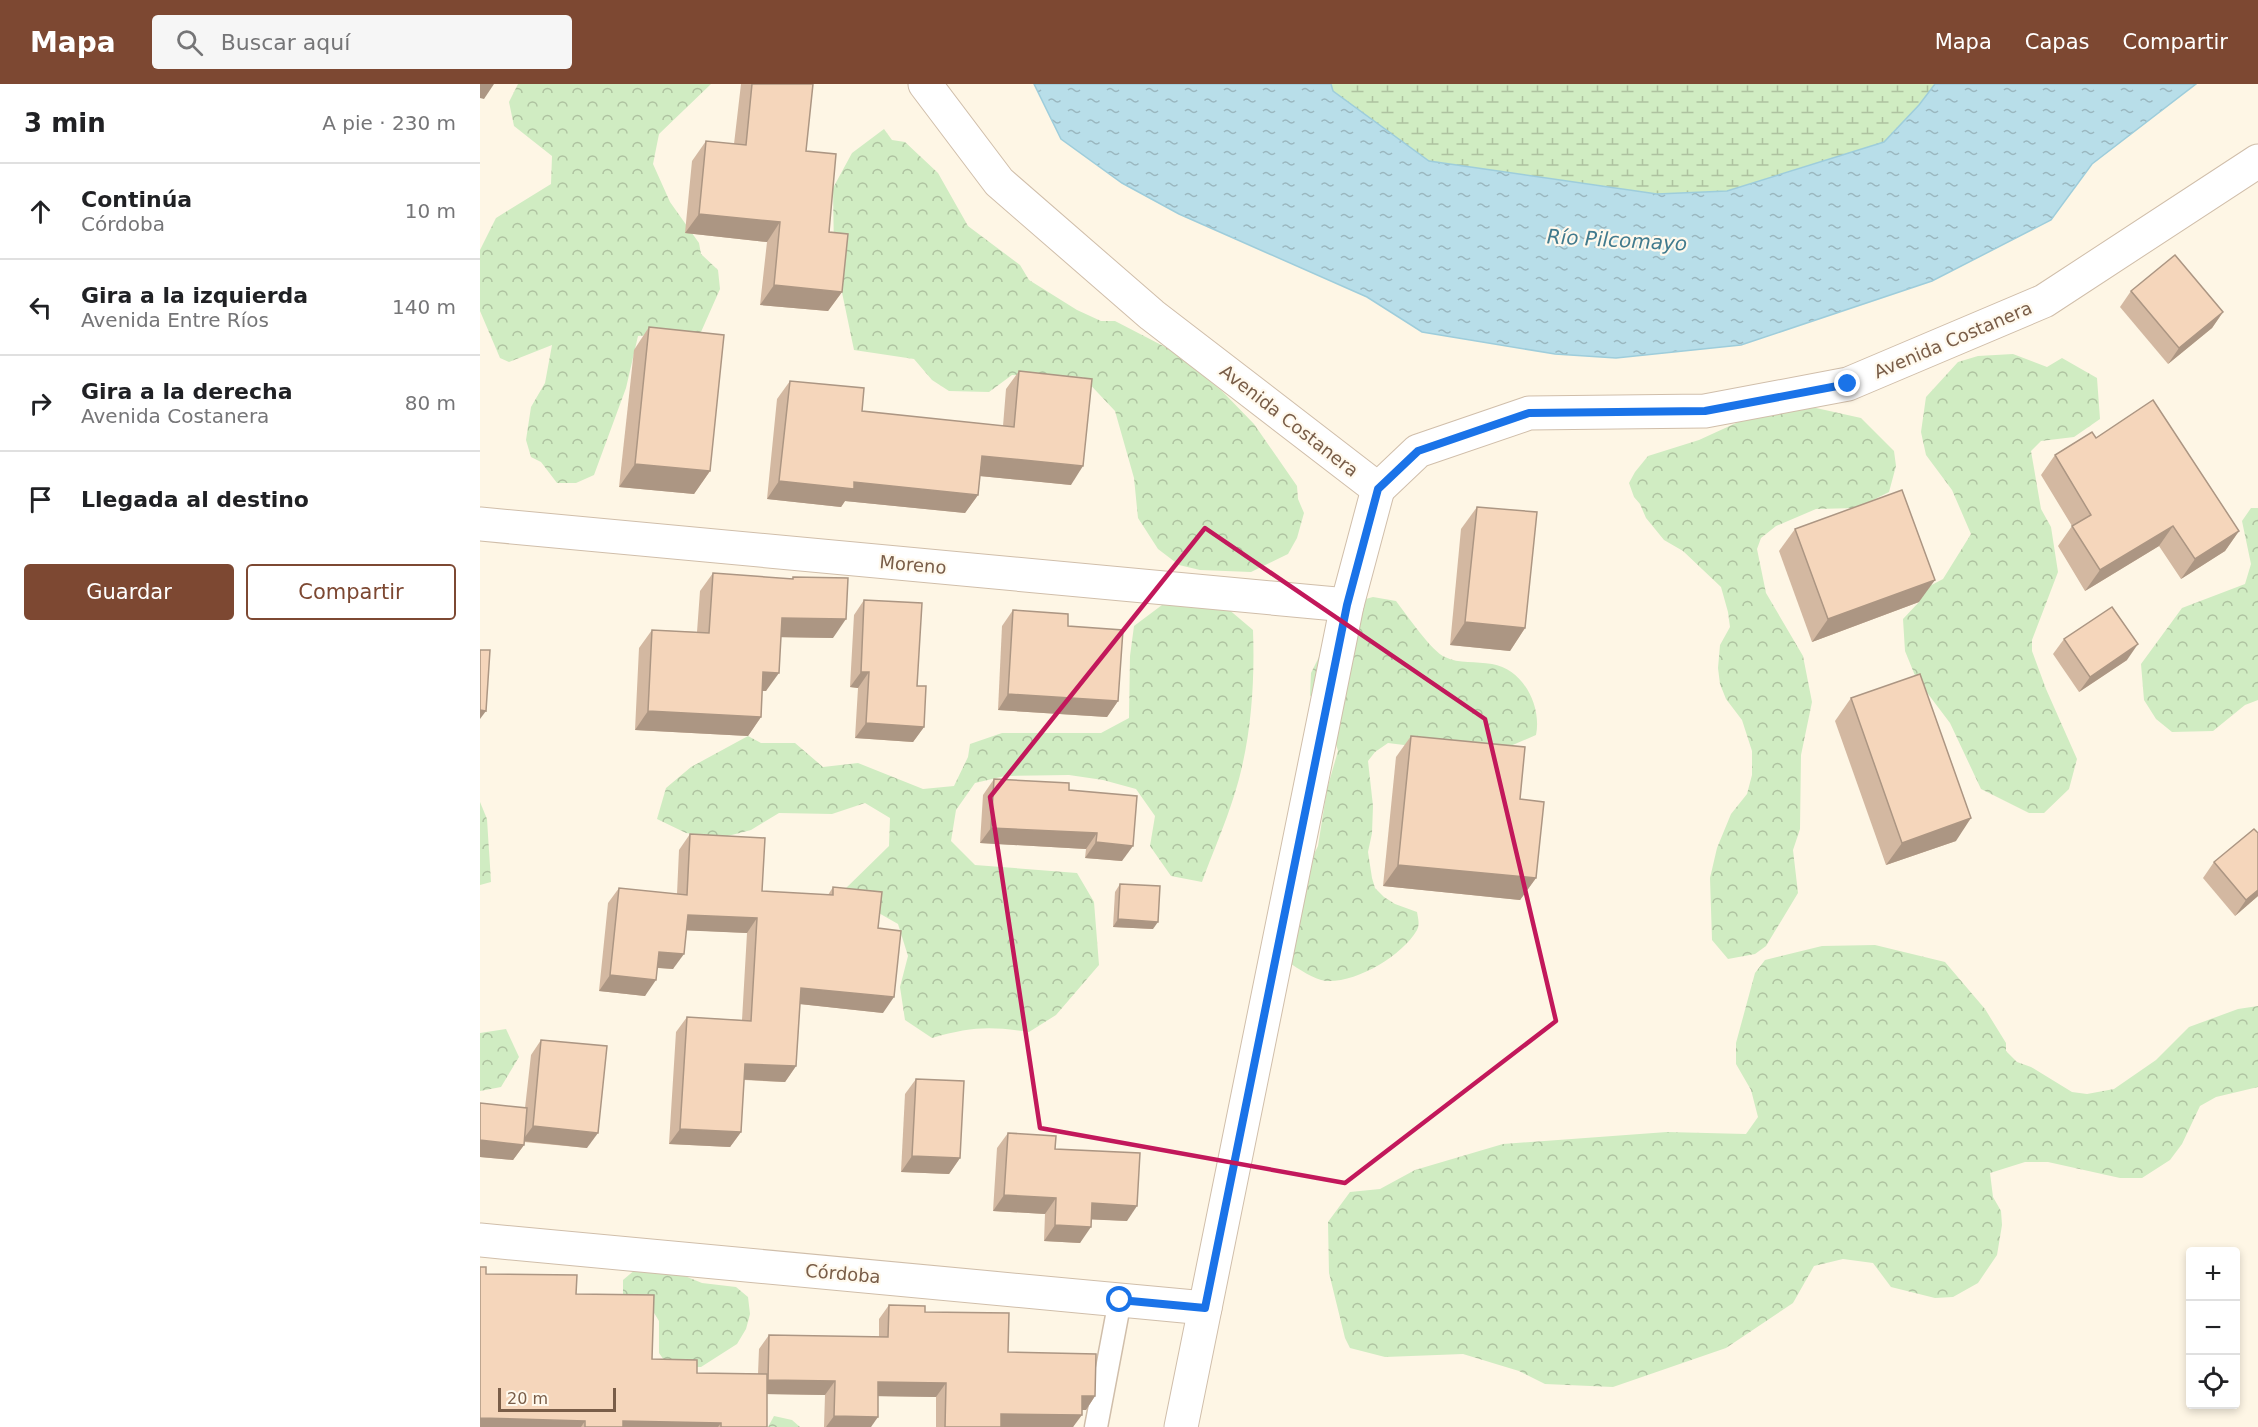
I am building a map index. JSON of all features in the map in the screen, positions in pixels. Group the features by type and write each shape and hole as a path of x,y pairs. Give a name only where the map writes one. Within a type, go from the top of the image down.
{"street":[{"name":"Avenida Costanera","path":"925,84 999,182 1152,315 1378,489 1418,451 1529,413 1705,411 1848,384 2044,301 2258,162"},
{"path":"1181,1427 1347,605 1378,489"},
{"name":"Moreno","path":"480,524 1347,605"},
{"name":"Córdoba","path":"480,1240 1205,1308"}],"lane":[{"path":"1096,1427 1120,1300"}],"highlighted area":[{"path":"1205,528 1485,719 1556,1021 1345,1183 1040,1128 990,797"}],"green space":[{"path":"518,84 711,84 659,134 653,164 670,202 699,243 701,254 718,270 720,289 701,332 638,336 626,388 594,475 576,483 557,483 541,462 531,457 526,440 531,407 545,383 552,345 509,362 500,358 480,311 480,250 496,218 551,184 552,156 514,126 509,102"},
{"path":"1331,84 1935,84 1919,105 1884,142 1727,191 1657,194 1429,161 1332,91"},
{"path":"884,129 892,140 905,142 938,173 968,226 1020,265 1029,280 1077,310 1101,321 1115,321 1171,350 1222,391 1254,424 1297,486 1298,499 1304,513 1297,538 1288,554 1251,572 1200,570 1179,565 1158,549 1138,518 1134,478 1115,411 1083,377 1012,375 989,392 949,391 932,380 914,359 854,350 834,254 833,188 852,153"},
{"path":"2013,354 2047,367 2062,358 2097,378 2100,419 2074,437 2041,441 2031,451 2041,509 2051,527 2058,572 2032,640 2032,651 2077,759 2069,789 2044,813 2029,813 1981,789 1950,723 1916,678 1905,651 1903,619 1919,602 1924,589 1943,579 1971,534 1952,490 1926,455 1921,432 1926,397 1958,362 1978,356"},
{"path":"1789,408 1816,408 1861,418 1894,451 1896,466 1889,492 1857,508 1816,509 1776,526 1761,538 1757,549 1766,593 1803,656 1812,702 1801,755 1800,829 1793,850 1798,893 1766,946 1755,954 1728,959 1712,940 1710,878 1717,848 1731,814 1747,794 1752,775 1752,751 1742,720 1726,699 1720,684 1718,668 1720,645 1730,627 1728,612 1721,587 1683,551 1664,540 1646,518 1629,483 1648,456 1699,440 1747,418"},
{"path":"2251,508 2258,508 2258,700 2245,705 2213,731 2172,732 2156,719 2144,700 2141,664 2182,608 2245,584 2251,564 2242,521"},
{"path":"1373,597 1396,601 1426,641 1445,657 1462,662 1492,664 1513,673 1528,690 1533,701 1536,712 1536,735 1508,747 1444,750 1388,743 1375,752 1368,761 1373,806 1372,833 1368,852 1372,878 1375,888 1384,897 1395,904 1417,912 1418,926 1410,940 1401,949 1377,966 1351,978 1326,981 1311,976 1288,962 1304,866 1318,846 1327,789 1338,751 1330,723 1310,695 1311,673 1319,657 1362,600"},
{"path":"1162,605 1227,608 1253,630 1252,693 1248,735 1240,776 1202,882 1171,876 1150,846 1155,816 1136,789 1103,780 1069,775 1005,776 975,783 956,810 951,841 975,865 1077,873 1094,902 1099,965 1056,1015 1029,1032 980,1029 932,1038 905,1020 900,987 908,956 898,924 842,892 889,846 890,818 865,803 832,814 779,813 751,830 720,838 686,833 657,819 666,788 691,767 748,736 761,743 795,743 823,767 858,763 923,789 954,786 968,757 970,744 1002,733 1101,733 1129,718 1130,656 1134,626"},
{"path":"480,802 487,819 491,882 480,885"},
{"path":"1875,945 1945,962 1985,1009 2006,1043 2006,1051 2017,1062 2031,1067 2072,1092 2087,1094 2114,1089 2156,1060 2189,1027 2238,1009 2258,1006 2258,1087 2216,1097 2200,1106 2182,1144 2170,1160 2142,1178 2120,1178 2048,1162 2025,1162 1990,1173 1993,1197 2001,1211 2002,1225 1997,1255 1978,1283 1953,1297 1935,1298 1891,1287 1873,1263 1843,1259 1814,1266 1793,1303 1726,1348 1613,1387 1545,1384 1519,1371 1463,1354 1385,1357 1350,1348 1345,1338 1329,1273 1328,1222 1350,1192 1380,1189 1415,1170 1503,1144 1667,1132 1746,1134 1758,1117 1751,1090 1736,1064 1736,1043 1755,973 1765,960 1822,946"},
{"path":"506,1029 519,1057 501,1087 480,1091 480,1033"},
{"path":"636,1269 670,1270 702,1283 736,1287 748,1297 750,1314 746,1329 737,1344 701,1367 669,1367 659,1353 659,1321 651,1308 623,1295 623,1280"},
{"path":"774,1416 792,1420 800,1427 768,1427"}],"water":[{"name":"Río Pilcomayo","path":"1034,84 1331,84 1333,91 1429,161 1657,194 1727,191 1884,142 1919,105 1935,84 2196,84 2092,164 2051,220 1932,281 1741,345 1616,358 1555,354 1422,332 1367,297 1179,214 1122,183 1061,139"}],"building":[{"path":"752,84 813,84 806,151 836,154 829,232 848,234 842,292 774,285 780,222 699,214 706,141 746,145"},
{"path":"2175,255 2223,312 2179,348 2131,291"},
{"path":"649,327 724,335 710,471 635,464"},
{"path":"1019,371 1092,379 1083,466 982,456 978,495 854,482 854,489 779,481 790,381 864,388 862,411 1014,427"},
{"path":"2153,400 2239,531 2195,559 2173,526 2100,570 2072,526 2091,515 2055,455 2092,432 2096,438"},
{"path":"1902,490 1935,580 1828,619 1795,529"},
{"path":"1477,507 1537,512 1525,628 1465,622"},
{"path":"713,573 793,579 793,577 848,578 846,619 782,618 779,673 763,672 761,717 648,711 652,630 709,633"},
{"path":"864,600 922,603 917,686 926,686 924,727 866,723 869,672 861,672"},
{"path":"2112,607 2138,644 2090,677 2064,639"},
{"path":"1013,610 1068,614 1068,626 1123,630 1118,701 1008,694"},
{"path":"480,650 490,650 486,711 480,710"},
{"path":"1920,674 1971,818 1902,843 1851,698"},
{"path":"1411,736 1525,747 1520,799 1544,802 1536,878 1398,865"},
{"path":"994,779 1069,783 1069,790 1137,796 1133,846 1096,842 1097,833 991,828"},
{"path":"2254,829 2258,833 2258,890 2246,900 2214,862"},
{"path":"690,834 765,838 762,891 833,895 833,887 882,892 878,928 901,931 894,997 801,988 796,1066 745,1064 741,1132 680,1129 687,1017 751,1021 757,918 688,915 684,954 659,952 656,980 610,975 619,888 687,895"},
{"path":"1120,884 1160,886 1158,922 1118,919"},
{"path":"541,1040 607,1046 598,1133 533,1126"},
{"path":"916,1079 964,1081 960,1158 912,1156"},
{"path":"480,1103 527,1108 524,1145 480,1140"},
{"path":"1008,1133 1056,1136 1055,1149 1140,1153 1137,1206 1092,1203 1091,1227 1055,1225 1056,1198 1004,1195"},
{"path":"480,1267 486,1267 486,1274 577,1275 576,1294 654,1295 652,1359 697,1360 697,1373 767,1374 767,1427 721,1427 721,1423 623,1421 623,1427 585,1427 585,1421 480,1418"},
{"path":"889,1305 925,1306 925,1312 1009,1313 1008,1352 1096,1354 1095,1396 1082,1396 1082,1415 1001,1414 1001,1427 945,1427 946,1383 878,1382 878,1417 834,1416 835,1381 768,1380 769,1335 888,1337"}],"route":[{"path":"1120,1300 1205,1308 1347,605 1378,489 1418,451 1529,413 1705,411 1848,384"}]}
